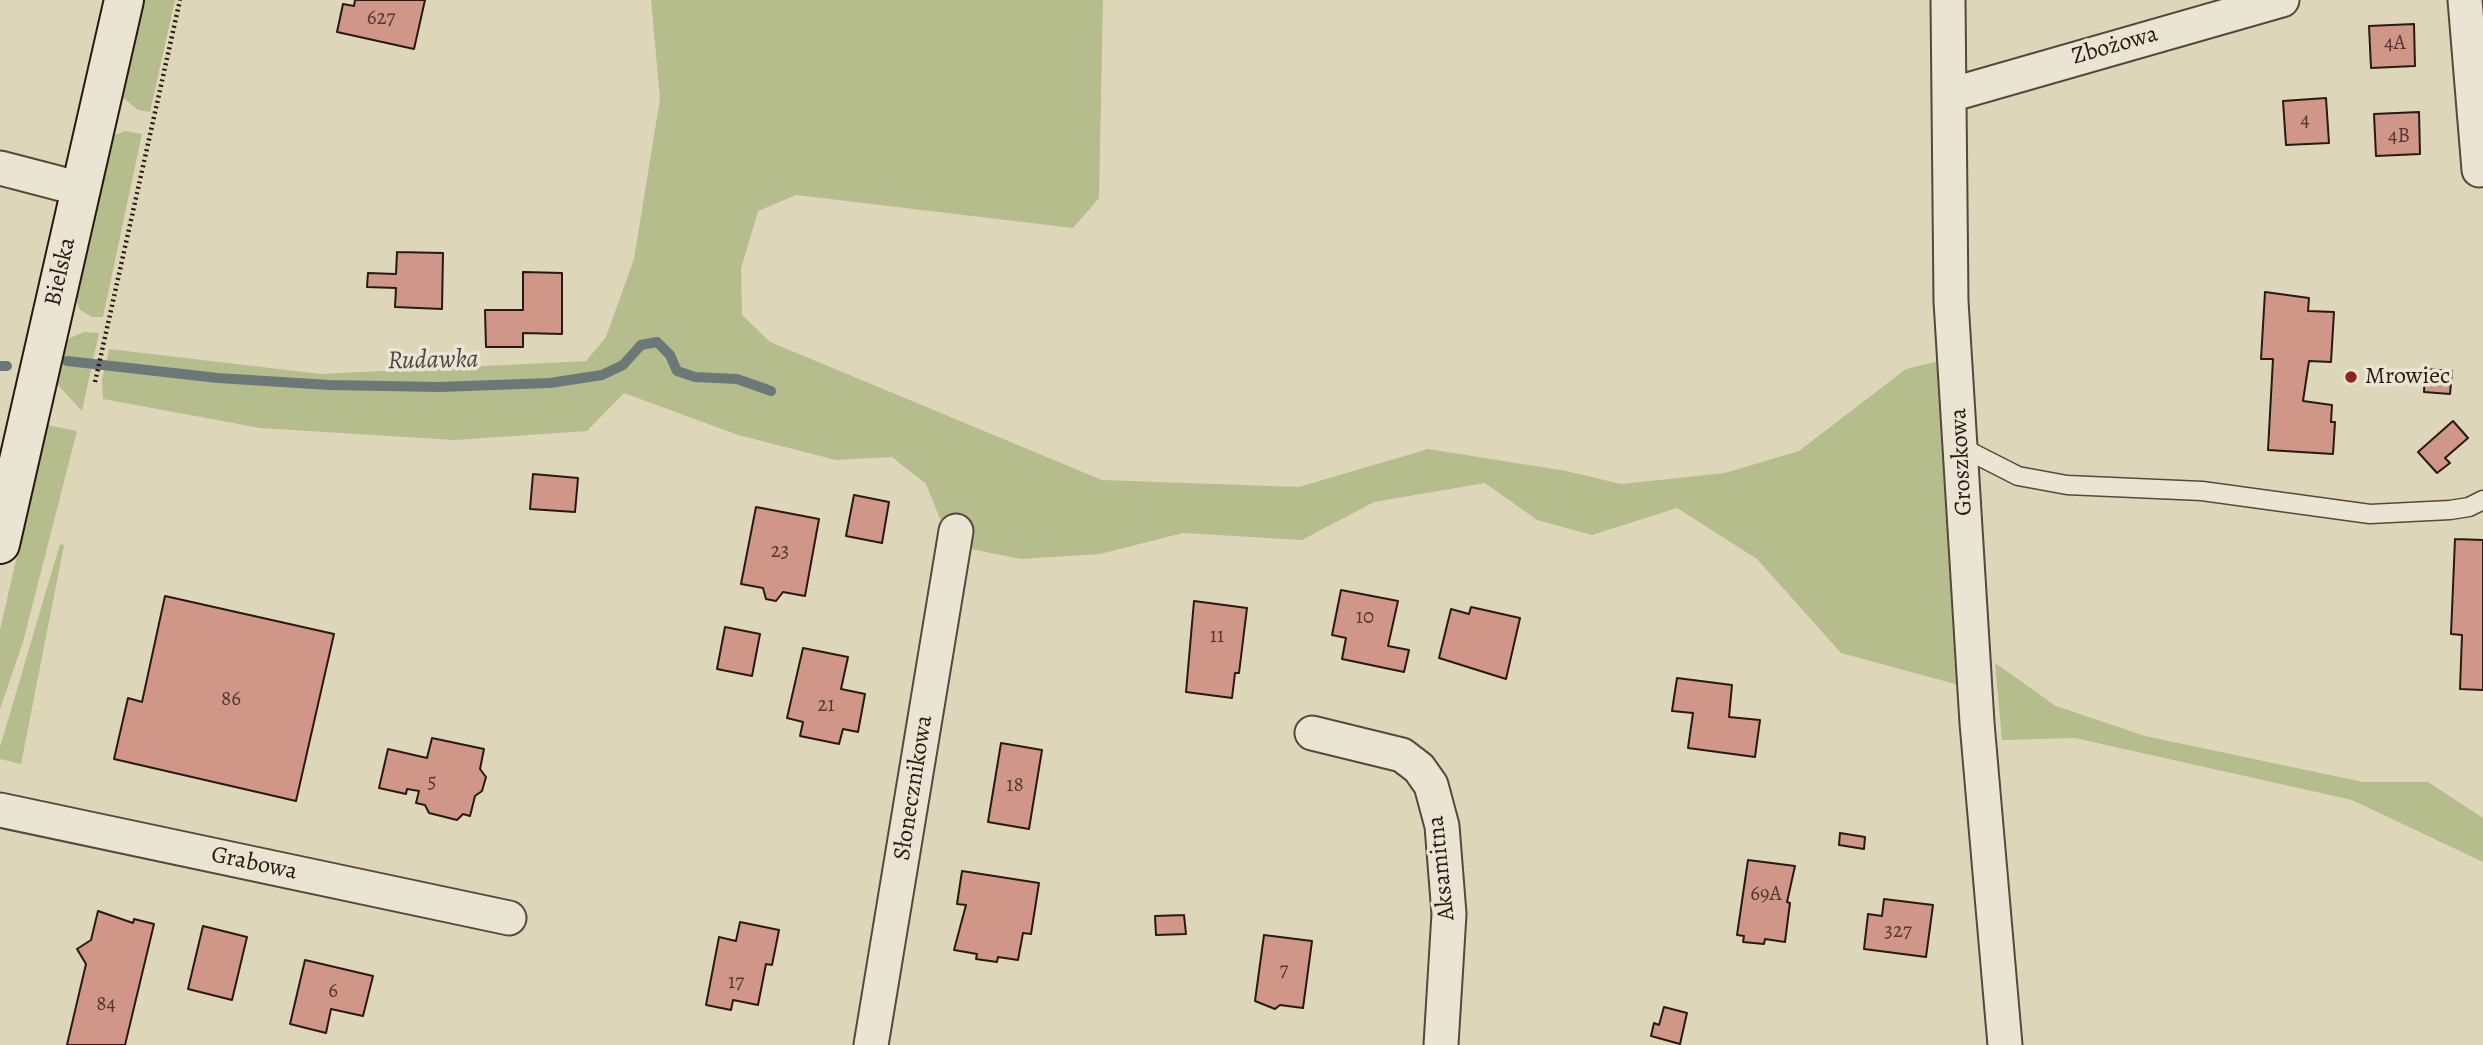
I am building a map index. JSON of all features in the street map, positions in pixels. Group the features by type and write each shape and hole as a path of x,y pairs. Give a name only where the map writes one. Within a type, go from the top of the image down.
{"main road":[{"name":"Bielska","path":"0,544 124,0"}],"street":[{"name":"Groszkowa","path":"1948,0 1951,301 1977,723 1997,922 2005,1045"},
{"name":"Zbożowa","path":"1950,95 2282,0"},
{"path":"2465,0 2479,170"},
{"path":"0,168 81,189"},
{"name":"Słonecznikowa","path":"871,1045 957,531"},
{"name":"Aksamitna","path":"1312,733 1402,755 1419,768 1431,785 1442,826 1450,914 1441,1045"},
{"name":"Grabowa","path":"0,810 509,918"}],"lane":[{"path":"1961,447 2018,475 2057,483 2203,491 2350,513 2450,510 2483,500"}],"path":[{"path":"94,382 180,0"}],"green space":[{"path":"142,0 175,0 150,112 138,110 121,96"},
{"path":"651,0 1103,0 1099,198 1073,228 796,195 758,211 741,269 742,315 770,342 1102,480 1299,487 1428,449 1566,471 1621,484 1725,473 1799,451 1906,369 1943,360 1959,685 1841,653 1757,559 1677,508 1592,535 1537,520 1485,483 1374,502 1302,540 1183,533 1100,554 1021,559 966,548 943,526 926,484 892,457 836,460 738,435 624,393 587,431 455,440 260,428 103,399 102,380 109,349 321,374 586,361 606,337 634,259 660,99"},
{"path":"125,131 142,134 103,317 92,317 80,310 76,299 107,150 112,136"},
{"path":"84,332 99,333 82,411 56,383 65,345 70,338"},
{"path":"47,425 77,431 23,642 0,709 0,630"},
{"path":"60,544 64,545 21,764 0,759 0,747"},
{"path":"1995,663 2056,706 2145,736 2363,782 2428,782 2483,818 2483,862 2352,800 2075,738 2002,740"}],"building":[{"path":"355,0 425,0 414,49 337,32 343,4 354,6"},
{"path":"2414,24 2415,66 2371,68 2369,26"},
{"path":"2326,98 2329,143 2286,145 2283,101"},
{"path":"2419,112 2420,154 2376,156 2374,114"},
{"path":"397,252 443,253 442,309 395,307 396,288 367,287 368,273 396,274"},
{"path":"523,272 562,273 562,334 523,333 523,347 486,347 485,310 523,310"},
{"path":"2265,292 2309,298 2308,311 2334,312 2331,362 2309,361 2303,401 2332,405 2331,422 2335,422 2333,454 2268,450 2273,359 2261,359"},
{"path":"2425,369 2452,371 2450,394 2424,392"},
{"path":"2453,421 2468,438 2445,458 2450,463 2437,473 2418,452"},
{"path":"533,474 578,478 575,512 530,509"},
{"path":"854,495 889,502 882,543 846,536"},
{"path":"756,507 819,519 805,596 783,592 776,601 766,599 763,588 741,584"},
{"path":"2455,539 2483,540 2483,690 2460,689 2462,635 2451,634"},
{"path":"1341,590 1398,601 1388,646 1409,650 1404,672 1342,659 1346,638 1332,635"},
{"path":"165,596 334,634 296,801 114,759 128,698 142,702"},
{"path":"1194,601 1247,608 1239,673 1235,673 1232,698 1186,692"},
{"path":"1471,607 1520,618 1506,679 1439,658 1451,609 1469,614"},
{"path":"725,627 760,634 752,676 717,669"},
{"path":"803,648 848,657 841,689 865,694 858,732 843,729 839,744 800,736 803,722 787,718"},
{"path":"1677,678 1732,685 1729,717 1760,720 1755,757 1688,748 1693,713 1672,711"},
{"path":"432,738 484,749 480,769 486,777 482,791 475,796 470,816 463,814 457,820 429,813 425,805 416,803 419,791 407,789 406,794 379,788 388,749 427,758"},
{"path":"1001,743 1042,750 1029,829 988,822"},
{"path":"1840,833 1865,837 1864,849 1839,845"},
{"path":"1748,860 1795,866 1787,902 1790,903 1785,942 1765,939 1764,944 1743,942 1744,936 1737,935"},
{"path":"962,871 1039,883 1031,934 1023,933 1018,960 998,957 997,962 976,959 977,954 954,950 966,905 957,904"},
{"path":"1884,899 1933,905 1926,957 1864,949 1868,914 1882,916"},
{"path":"98,911 133,923 134,919 154,924 125,1045 67,1045 86,964 77,949 91,940"},
{"path":"1184,915 1186,934 1156,935 1155,916"},
{"path":"740,922 779,930 772,965 766,964 758,1005 733,1000 731,1010 706,1005 719,937 736,941"},
{"path":"203,926 247,937 232,1000 188,989"},
{"path":"1264,935 1312,941 1303,1008 1280,1005 1275,1009 1255,1001"},
{"path":"305,960 373,976 363,1016 331,1009 326,1033 290,1024"},
{"path":"1664,1007 1687,1013 1680,1044 1651,1036 1654,1023 1659,1025"}],"waterway":[{"name":"Rudawka","path":"67,361 218,378 329,385 439,387 550,383 602,375 623,365 641,345 657,342 670,355 677,371 695,377 737,379 771,391"},
{"name":"Rudawka","path":"0,366 7,366"}],"place":[{"name":"Mrowiec","path":"2351,377"}]}
